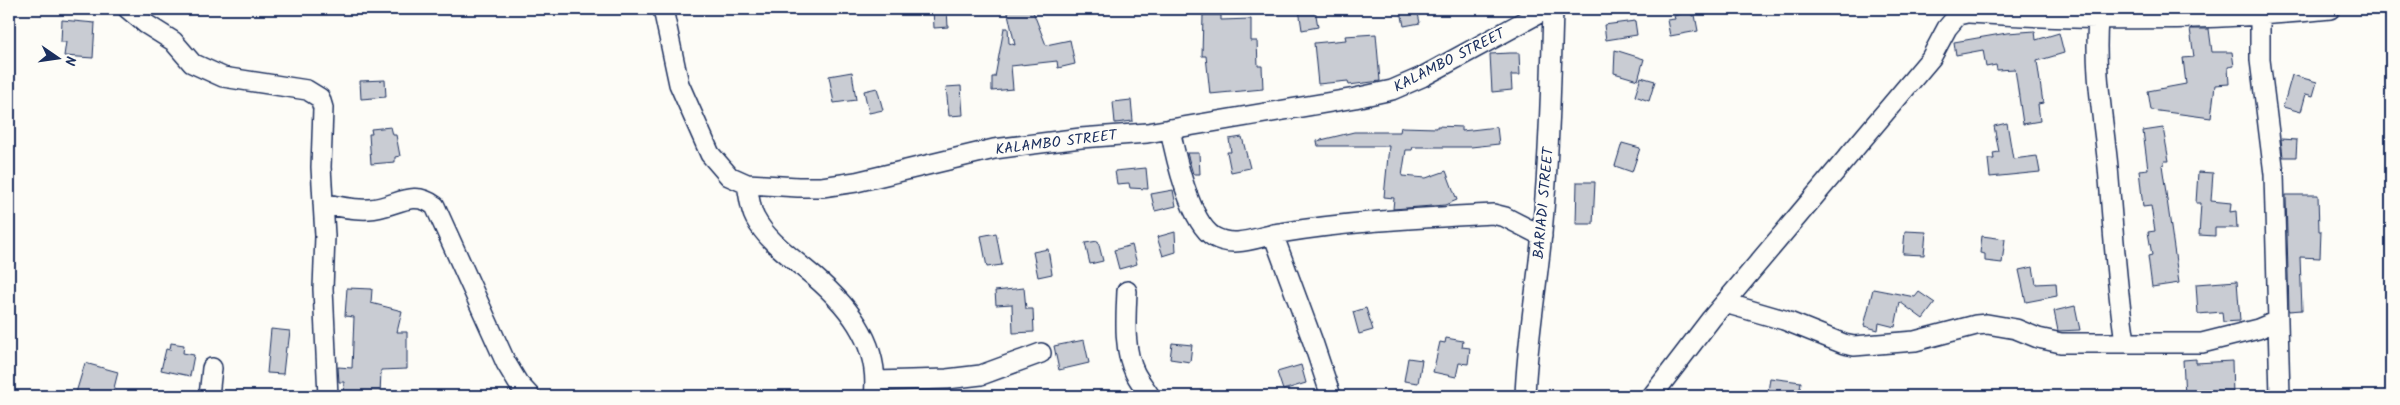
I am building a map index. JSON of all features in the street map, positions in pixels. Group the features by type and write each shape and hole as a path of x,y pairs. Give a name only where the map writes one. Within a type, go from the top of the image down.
{"street":[{"path":"128,9 173,42 192,63 223,77 307,90 320,98 323,108 320,167 323,203 325,267 323,289 328,396"},
{"name":"KALAMBO STREET","path":"663,9 680,84 710,154 729,176 747,184 822,187 856,182 994,149 1170,130 1392,90 1422,77 1547,9"},
{"name":"BARIADI STREET","path":"1525,396 1530,327 1542,236 1550,110 1553,9"},
{"path":"1960,11 1984,9"},
{"path":"1960,11 2098,20 2171,20 2330,9"},
{"path":"1652,396 1725,303 1931,58 1960,11"},
{"path":"2259,13 2260,60 2275,193 2280,396"},
{"path":"2098,20 2097,76 2107,154 2114,259 2125,341"},
{"path":"1170,130 1177,161 1190,200 1200,220 1213,237 1226,241 1244,242 1273,234 1323,226 1492,214 1505,217 1542,236"},
{"path":"747,184 754,217 772,241 832,291 858,323 871,349 873,392 981,375 1041,353"},
{"path":"323,203 350,209 370,209 411,198 424,198 435,206 506,363 518,383 530,396"},
{"path":"1273,234 1314,342 1331,396"},
{"path":"1127,291 1126,316 1129,354 1134,371 1150,396"},
{"path":"1725,303 1784,320 1844,344 1854,346 1915,341 1976,324 2016,329 2038,338 2061,343 2125,341 2202,343 2258,329 2277,321"},
{"path":"208,396 212,368"}],"building":[{"path":"933,9 947,9 948,27 934,28"},
{"path":"1007,9 1032,9 1046,45 1070,40 1075,64 1058,68 1057,61 1011,66 1013,89 992,91 992,77 995,77 1004,28 1008,28 1009,43 1015,45"},
{"path":"1299,9 1315,9 1318,27 1302,30"},
{"path":"1417,9 1420,23 1404,26 1401,11"},
{"path":"1691,11 1692,16 1695,15 1698,31 1670,36 1667,20 1675,19 1674,16"},
{"path":"1203,15 1221,15 1221,20 1251,19 1251,41 1257,41 1258,66 1262,66 1263,89 1210,94 1206,56 1202,56"},
{"path":"62,20 95,23 93,58 64,56 66,42 61,42"},
{"path":"1635,21 1637,35 1606,40 1604,25"},
{"path":"2190,29 2209,29 2212,52 2232,52 2234,66 2228,67 2229,84 2215,85 2211,118 2151,110 2148,91 2186,84 2183,58 2194,57"},
{"path":"2035,31 2036,40 2059,33 2064,53 2037,61 2043,103 2038,104 2040,121 2023,124 2015,69 1997,70 1996,65 1986,67 1983,50 1956,55 1954,42 2007,33"},
{"path":"1376,34 1380,81 1349,85 1348,81 1318,84 1314,43 1346,40 1345,36"},
{"path":"1615,50 1644,59 1638,80 1614,73"},
{"path":"1519,53 1520,75 1511,75 1512,90 1492,92 1490,54"},
{"path":"852,72 856,100 834,103 829,76"},
{"path":"2292,75 2317,82 2313,96 2306,94 2301,112 2283,107"},
{"path":"1641,77 1655,81 1649,101 1635,96"},
{"path":"385,80 386,97 361,99 360,81"},
{"path":"961,86 963,115 949,116 946,87"},
{"path":"877,88 883,110 869,113 864,91"},
{"path":"1131,100 1133,121 1115,123 1113,102"},
{"path":"2007,123 2013,159 2037,156 2040,172 1990,177 1988,159 1994,159 1993,153 1999,152 1994,126"},
{"path":"1437,126 1462,127 1462,131 1497,127 1499,144 1471,147 1413,147 1412,150 1406,150 1402,176 1426,178 1446,171 1457,200 1445,205 1393,209 1394,198 1384,197 1389,146 1318,146 1317,141 1354,132 1400,132 1401,127 1437,128"},
{"path":"391,127 393,135 396,135 400,156 395,157 395,162 371,164 369,134 372,134 371,129"},
{"path":"2163,128 2169,161 2164,161 2162,165 2179,283 2152,287 2148,256 2152,255 2148,232 2155,231 2151,206 2143,207 2139,170 2148,169 2143,131"},
{"path":"1242,137 1250,168 1231,172 1227,152 1231,152 1229,139"},
{"path":"2281,139 2297,140 2296,157 2283,157"},
{"path":"1622,143 1640,148 1632,172 1615,166"},
{"path":"1187,153 1199,153 1200,174 1193,174"},
{"path":"1146,168 1148,189 1130,188 1129,183 1117,184 1115,171"},
{"path":"2198,172 2213,173 2211,201 2231,203 2230,212 2236,211 2237,228 2215,228 2215,236 2199,235 2201,203 2196,203"},
{"path":"1577,182 1595,182 1593,224 1576,224"},
{"path":"1173,190 1176,206 1155,211 1151,194"},
{"path":"2286,195 2318,195 2319,231 2321,231 2320,258 2300,257 2302,310 2289,311"},
{"path":"1905,231 1926,232 1924,255 1903,254"},
{"path":"1175,232 1176,252 1163,256 1157,237"},
{"path":"996,233 1002,265 987,267 981,236"},
{"path":"1982,236 2005,239 2002,263 1985,261 1985,254 1980,253"},
{"path":"1098,241 1103,261 1090,264 1085,243"},
{"path":"1132,245 1137,264 1119,269 1114,250"},
{"path":"1048,249 1052,274 1038,277 1033,252"},
{"path":"2033,267 2036,284 2056,283 2057,296 2026,302 2019,270"},
{"path":"2237,281 2240,321 2223,322 2222,312 2198,314 2196,284"},
{"path":"347,288 372,289 371,303 402,311 397,332 407,332 407,369 381,370 380,396 343,396 344,382 339,382 338,367 352,368 354,317 345,316"},
{"path":"1024,288 1026,309 1033,309 1034,332 1013,333 1012,304 996,305 995,291"},
{"path":"1873,289 1915,297 1919,292 1935,303 1923,319 1900,302 1895,327 1879,323 1878,330 1864,326"},
{"path":"2075,306 2080,330 2058,331 2054,311"},
{"path":"1366,308 1373,330 1359,334 1353,312"},
{"path":"271,329 290,331 283,374 267,373"},
{"path":"1446,338 1463,341 1462,347 1470,348 1468,364 1459,363 1456,377 1433,372 1440,342 1445,343"},
{"path":"1084,340 1089,363 1059,370 1054,346"},
{"path":"171,343 184,345 183,353 194,355 190,376 161,370 166,349 170,350"},
{"path":"1172,343 1192,345 1190,362 1170,359"},
{"path":"1408,358 1422,360 1418,383 1404,381"},
{"path":"2196,359 2196,363 2232,361 2233,396 2185,396 2183,360"},
{"path":"85,363 118,372 112,396 75,396"},
{"path":"1301,365 1306,383 1283,390 1277,372"},
{"path":"1770,378 1801,382 1799,396 1768,392"}]}
